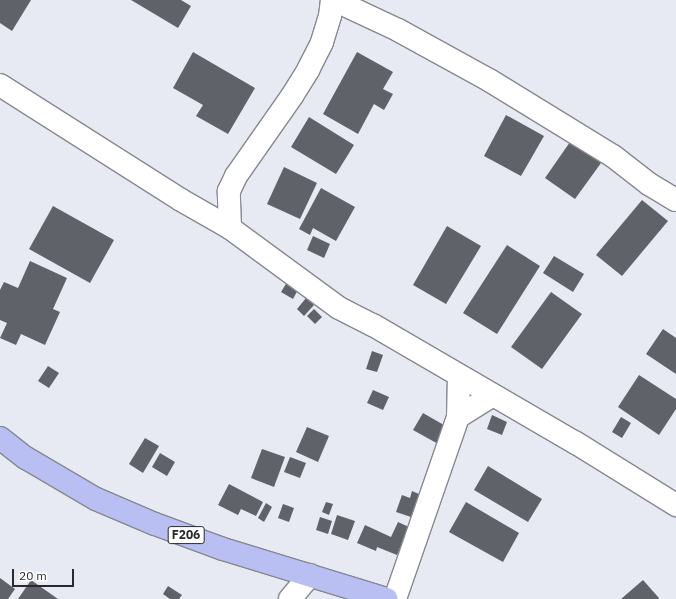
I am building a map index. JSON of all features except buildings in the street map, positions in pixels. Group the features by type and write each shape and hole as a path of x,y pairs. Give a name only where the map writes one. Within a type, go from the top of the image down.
{"main road":[{"name":"F206","path":"0,438 26,458 96,499 155,524 224,549 387,599"}],"street":[{"path":"230,228 229,191 236,176 292,96 308,70 322,42 333,0 398,30 490,80 613,156 649,184 676,200"},
{"path":"0,85 181,200 230,228 339,308 373,325 459,377 576,443 676,505"},
{"path":"395,599 458,417 459,377"},
{"path":"458,417 493,395"},
{"path":"290,599 310,575"}]}
